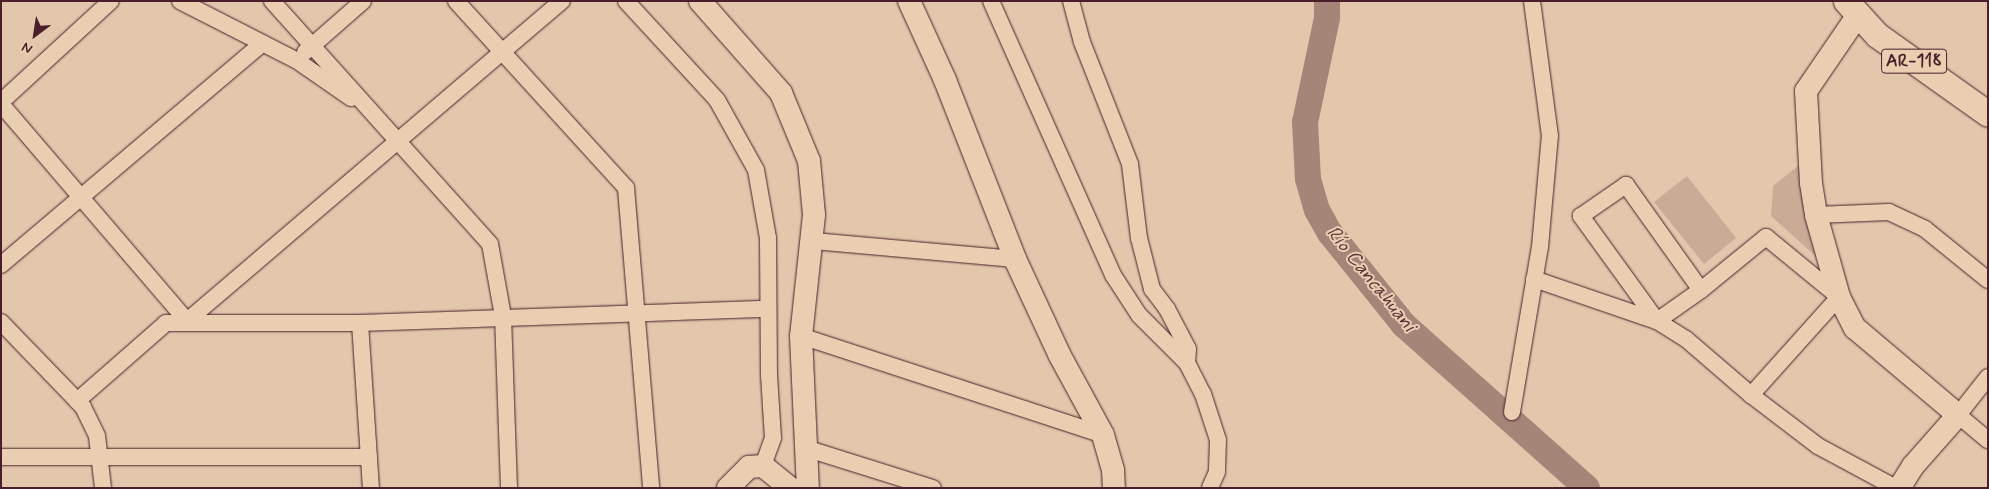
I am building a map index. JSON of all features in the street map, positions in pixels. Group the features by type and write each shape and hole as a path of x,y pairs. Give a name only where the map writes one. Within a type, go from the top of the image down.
{"main road":[{"name":"AR-118","path":"1852,8 1877,35 1988,114"}],"street":[{"path":"111,1 1,103 187,321"},
{"path":"180,1 296,60 373,113"},
{"path":"272,1 490,244 504,316 509,488"},
{"path":"296,60 363,1"},
{"path":"456,1 626,188 651,488"},
{"path":"187,321 562,1"},
{"path":"626,1 717,100 756,170 768,238 767,309 774,438 763,466"},
{"path":"700,1 766,73 788,106 812,176 813,241 801,336 808,488"},
{"path":"909,1 944,80 1015,259 1059,354 1103,435 1114,470 1114,488"},
{"path":"991,1 1113,274 1139,315 1187,363 1203,394 1218,440 1217,472 1210,488"},
{"path":"1071,1 1082,42 1130,164 1139,238 1152,289 1168,309 1188,349 1187,363"},
{"path":"1512,412 1534,279 1550,136 1532,1"},
{"path":"1852,8 1806,90 1811,183 1816,215 1839,297 1855,328 1869,343 1988,440"},
{"path":"1,265 82,200 263,42"},
{"path":"1656,321 1581,216 1626,185 1701,290"},
{"path":"1816,215 1889,212 1925,229 1988,280"},
{"path":"1656,321 1701,290 1766,236 1839,297"},
{"path":"813,241 1015,259"},
{"path":"1534,279 1656,321 1686,339 1751,395 1818,446 1898,488 1913,466 1958,415 1988,377"},
{"path":"1751,395 1839,297"},
{"path":"77,402 158,328 166,323 187,321 360,323 504,316 767,309"},
{"path":"1,322 77,402 97,436 102,458 103,488"},
{"path":"360,323 371,488"},
{"path":"801,336 1103,435"},
{"path":"805,448 934,488"},
{"path":"1,458 369,456"},
{"path":"728,488 749,467 763,466 790,488"}],"shaded area":[{"path":"1799,165 1821,261 1771,216 1773,186"},
{"path":"1687,176 1736,238 1704,264 1654,202"}],"waterway":[{"name":"Río Cancahuani","path":"1327,1 1327,18 1305,122 1308,179 1317,210 1330,233 1404,325 1587,488"}]}
